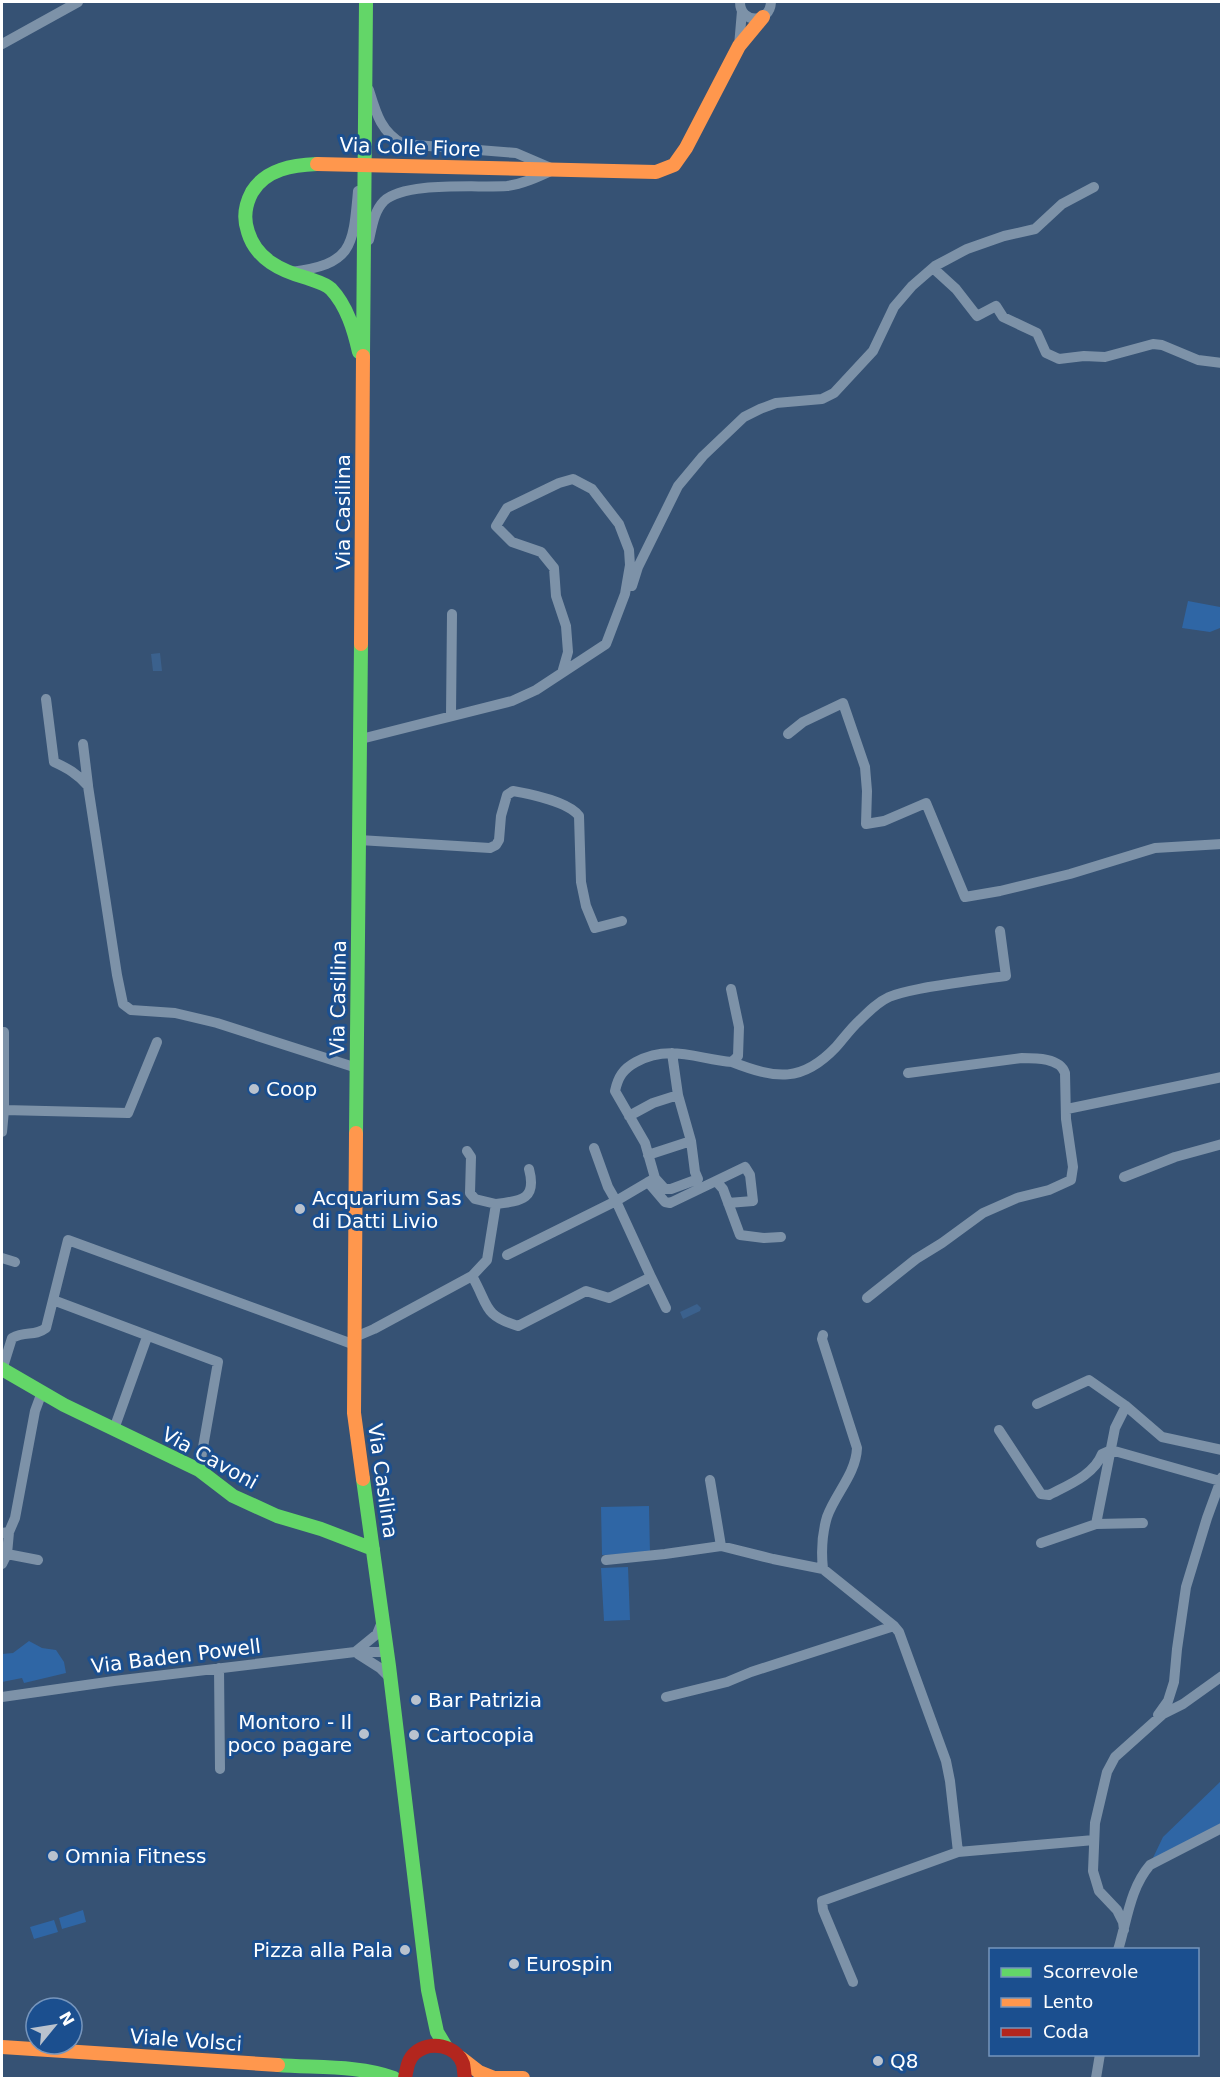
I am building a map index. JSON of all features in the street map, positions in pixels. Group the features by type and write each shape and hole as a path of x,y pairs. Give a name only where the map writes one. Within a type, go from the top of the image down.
{"main road":[{"name":"Via Casilina","path":"366,2 354,1413 383,1621 428,1990 437,2032 446,2047"},
{"name":"Via Colle Fiore","path":"363,369 356,336 347,313 336,296 325,284 290,273 268,261 253,245 245,216 247,203 262,179 275,171 300,164 656,172 674,165 686,148 739,46 763,17"},
{"name":"Via Cavoni","path":"2,1369 114,1429 199,1470 233,1496 277,1516 321,1529 373,1549"},
{"name":"Via Casilina","path":"420,2049 427,2028 428,1990"},
{"path":"405,2079 409,2061 420,2049 428,2046 446,2047 479,2072 492,2078 523,2079"},
{"name":"Viale Volsci","path":"2,2047 367,2073 394,2079"},
{"path":"458,2055 465,2068 465,2079"},
{"name":"Viale Volsci","path":"367,2073 391,2069 409,2061"}],"street":[{"path":"2,44 78,2"},
{"path":"741,6 749,18 759,19 770,10 771,2"},
{"name":"Via Colle Fiore","path":"739,46 741,6"},
{"path":"365,75 381,124 387,133 403,144 516,153 554,169"},
{"path":"290,273 326,265 346,251 353,234 364,146"},
{"path":"364,262 373,220 378,208 394,194 424,189 510,185 536,178 554,169"},
{"path":"622,602 629,595 638,567 678,486 703,456 744,417 760,409 794,400 822,399 834,393 873,351 894,307 912,286 933,268 967,249 1004,236 1035,229 1062,204 1094,188"},
{"path":"933,268 956,289 977,316 996,306 1004,317 1037,333 1046,353 1051,357 1059,359 1084,356 1105,357 1152,344 1162,345 1198,360 1221,363"},
{"path":"361,739 512,701 536,690 562,673 606,644 622,602 630,565 629,550 619,524 592,489 573,479 559,483 507,508 496,526 512,542 541,552 554,568 556,596 566,626 568,652 562,673"},
{"path":"451,715 452,614"},
{"path":"46,699 54,762 66,767 88,786"},
{"path":"788,734 803,722 843,703 865,767 866,824 884,821 926,803 965,897 1070,874 1155,848 1221,844"},
{"path":"83,744 123,1004 131,1010 175,1013 217,1023 357,1068"},
{"path":"359,840 490,848 499,840 501,816 507,795 513,791 554,801 575,811 579,816 581,882 586,906 595,928 622,921"},
{"path":"728,1203 753,1201 750,1176 745,1167 670,1203 665,1202 651,1180 645,1143 615,1091 617,1079 626,1067 645,1057 672,1053 732,1062 773,1073 790,1075 804,1072 817,1065 874,1007 888,997 960,982 1006,976 1000,931"},
{"path":"731,989 739,1028 738,1056 732,1062"},
{"path":"2,1032 4,1032 2,1132"},
{"path":"4,1110 128,1113 158,1042"},
{"path":"651,1180 665,1189 671,1189 698,1179 691,1141 678,1095 672,1053"},
{"path":"867,1298 916,1259 983,1213 1017,1198 1049,1190 1071,1180 1073,1167 1066,1119 1063,1067 1050,1061 1022,1058 908,1074"},
{"path":"1067,1109 1221,1077"},
{"path":"629,1116 653,1102 678,1095"},
{"path":"648,1155 691,1141"},
{"path":"1124,1177 1175,1157 1221,1144"},
{"path":"594,1148 608,1186 666,1308"},
{"path":"468,1150 471,1156 470,1193 475,1199 496,1204 525,1197 533,1186 529,1169"},
{"path":"507,1255 616,1201 651,1180"},
{"path":"716,1181 723,1189 740,1234 764,1238 782,1237"},
{"path":"2,1369 12,1338 21,1333 40,1333 46,1328 68,1240 355,1341 472,1276 487,1260 496,1204"},
{"path":"2,1258 15,1262"},
{"path":"472,1276 490,1313 502,1321 518,1326 586,1291 609,1298 651,1277"},
{"path":"53,1300 218,1362 199,1470"},
{"path":"823,1335 822,1339 857,1448 855,1461 828,1515 822,1546 823,1569"},
{"path":"114,1429 147,1336"},
{"path":"1037,1404 1089,1380 1126,1406 1162,1437 1221,1450"},
{"path":"38,1560 4,1559 5,1532 15,1518 35,1411 42,1392"},
{"path":"1096,1524 1114,1428 1126,1406"},
{"path":"999,1430 1021,1467 1044,1496 1082,1476 1098,1465 1102,1454 1111,1450 1221,1479 1206,1518 1186,1587 1174,1682 1168,1701 1150,1726"},
{"path":"710,1480 722,1546"},
{"path":"1041,1544 1096,1524 1143,1523"},
{"path":"606,1560 722,1546 823,1569 894,1626 899,1632 946,1761 958,1852"},
{"path":"383,1621 377,1634 355,1653 380,1668 390,1678"},
{"path":"666,1697 727,1682 751,1672 894,1626"},
{"name":"Via Baden Powell","path":"2,1697 219,1668 355,1653 379,1646 386,1648"},
{"path":"219,1668 220,1769"},
{"path":"1124,1930 1120,1915 1103,1897 1094,1881 1095,1823 1107,1772 1115,1757 1163,1714 1182,1704 1221,1676"},
{"path":"1119,1948 1131,1901 1142,1875 1150,1865 1221,1828"},
{"path":"853,1982 822,1901 958,1852 1094,1840"},
{"path":"1098,2075 1100,2056"}],"shaded area":[{"path":"1188,601 1221,606 1220,628 1210,632 1182,628"},
{"path":"160,653 162,671 153,671 151,654"},
{"path":"697,1304 701,1308 700,1311 683,1319 680,1312"},
{"path":"649,1506 650,1554 602,1555 601,1507"},
{"path":"628,1567 630,1620 604,1621 601,1568"},
{"path":"29,1641 42,1648 56,1650 64,1662 66,1673 24,1683 22,1678 2,1682 2,1654 13,1653"},
{"path":"1221,1781 1221,1824 1151,1862 1163,1837"},
{"path":"83,1910 86,1922 62,1929 59,1918"},
{"path":"54,1920 58,1932 34,1939 30,1927"}],"traffic: fast":[{"path":"363,356 366,2"},
{"path":"317,164 290,167 272,173 258,184 248,202 246,227 263,257 288,272 331,289 346,311 359,352"},
{"path":"356,1133 361,644"},
{"path":"2,1369 64,1405 199,1470 233,1496 277,1516 321,1529 373,1549"},
{"path":"363,1479 389,1666 428,1990 437,2032 446,2047"},
{"path":"278,2065 352,2069 394,2078"}],"traffic: slow":[{"path":"528,169 656,172 674,165 686,148 739,46 763,17"},
{"path":"317,164 528,169"},
{"path":"361,644 363,356"},
{"path":"356,1133 354,1413 363,1479"},
{"path":"2,2047 278,2065"},
{"path":"461,2058 479,2072 494,2078"},
{"path":"490,2078 523,2078"}],"traffic: jam":[{"path":"405,2078 413,2055 421,2049 435,2046 455,2052 463,2064 465,2078"}],"place":[{"name":"Coop","path":"254,1089"},
{"name":"Acquarium Sas di Datti Livio","path":"300,1209"},
{"name":"Bar Patrizia","path":"416,1700"},
{"name":"Montoro - Il poco pagare","path":"364,1734"},
{"name":"Cartocopia","path":"414,1735"},
{"name":"Omnia Fitness","path":"53,1856"},
{"name":"Pizza alla Pala","path":"405,1950"},
{"name":"Eurospin","path":"514,1964"},
{"name":"Q8","path":"878,2061"}]}
